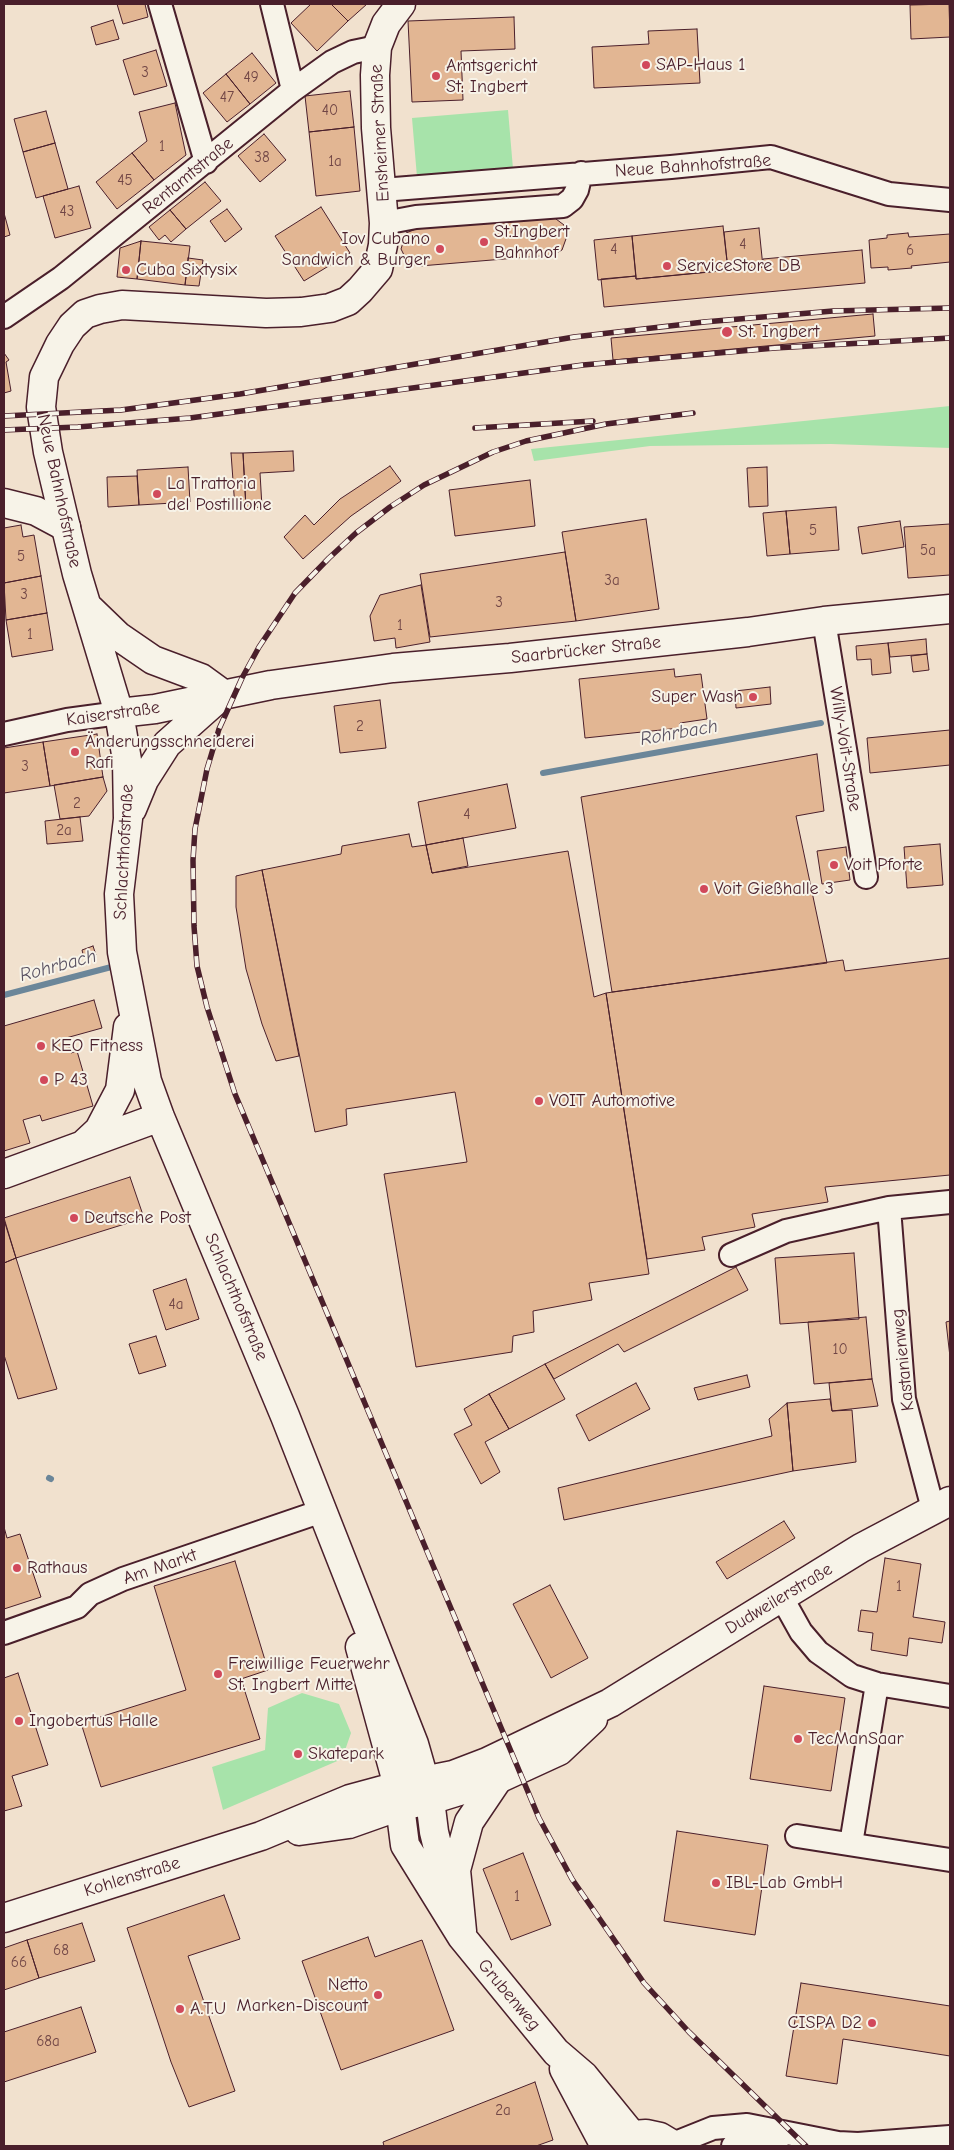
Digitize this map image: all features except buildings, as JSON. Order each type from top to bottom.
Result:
[{"type":"main road","name":"Ensheimer Straße","points":[[378,269],[383,245],[384,223],[376,128],[375,75],[377,47],[386,24],[401,4]]},
{"type":"main road","name":"Neue Bahnhofstraße","points":[[120,713],[77,574],[48,452],[41,407],[44,377],[72,326],[85,314],[100,308],[122,305],[266,314],[330,308],[348,301],[378,269]]},
{"type":"main road","points":[[4,503],[36,511],[66,527]]},
{"type":"main road","points":[[89,608],[118,636],[153,660],[201,678],[223,694],[160,752],[144,780],[128,819]]},
{"type":"main road","name":"Saarbrücker Straße","points":[[223,694],[271,685],[393,668],[530,656],[748,632],[824,621],[950,609]]},
{"type":"main road","name":"Kaiserstraße","points":[[120,713],[155,709],[223,694]]},
{"type":"main road","name":"Schlachthofstraße","points":[[120,713],[127,760],[128,819],[119,894],[122,952],[147,1081],[160,1117],[282,1406],[414,1744],[428,1790]]},
{"type":"main road","points":[[81,1147],[99,1130],[120,1090],[126,1051],[130,995]]},
{"type":"main road","points":[[4,1174],[160,1117]]},
{"type":"main road","name":"Dudweilerstraße","points":[[399,1796],[428,1790],[453,1775],[492,1771],[610,1703],[861,1548],[942,1505]]},
{"type":"main road","name":"Schlachthofstraße","points":[[339,1553],[350,1608],[399,1796]]},
{"type":"main road","points":[[414,1744],[447,1760],[492,1771],[469,1822],[456,1870],[462,1937]]},
{"type":"main road","name":"Grubenweg","points":[[428,1790],[434,1832],[462,1937]]},
{"type":"main road","name":"Kohlenstraße","points":[[4,1918],[260,1836],[350,1799],[399,1796]]},
{"type":"main road","name":"Grubenweg","points":[[399,1796],[405,1844],[462,1937],[556,2052],[584,2076],[623,2141]]},
{"type":"main road","name":"Grubenweg","points":[[556,2052],[571,2086],[604,2146]]},
{"type":"main road","points":[[623,2141],[646,2134],[660,2137],[674,2145]]},
{"type":"street","points":[[160,4],[206,162]]},
{"type":"street","points":[[272,4],[293,90]]},
{"type":"street","name":"Rentamtstraße","points":[[4,317],[61,278],[293,90],[332,62],[353,52],[377,47]]},
{"type":"street","name":"Neue Bahnhofstraße","points":[[382,190],[671,167],[771,157],[889,194],[950,200]]},
{"type":"street","points":[[384,223],[416,217],[563,206],[572,199],[577,190],[581,173]]},
{"type":"street","name":"Willy-Voit-Straße","points":[[824,621],[866,877]]},
{"type":"street","name":"Kaiserstraße","points":[[4,734],[67,720],[120,713]]},
{"type":"street","points":[[731,1255],[786,1231],[889,1208],[950,1202]]},
{"type":"street","name":"Kastanienweg","points":[[889,1208],[904,1399],[942,1505]]},
{"type":"street","name":"Am Markt","points":[[4,1633],[77,1607],[90,1594],[123,1579],[322,1511]]},
{"type":"street","points":[[782,1598],[801,1632],[818,1652],[852,1676],[877,1684],[950,1696]]},
{"type":"street","points":[[852,1844],[877,1684]]},
{"type":"street","points":[[797,1836],[950,1860]]},
{"type":"street","points":[[674,2145],[713,2128],[747,2125],[796,2135],[858,2144],[950,2137]]},
{"type":"street","points":[[733,2146],[770,2137],[796,2135]]},
{"type":"green space","points":[[508,110],[513,169],[417,177],[412,118]]},
{"type":"green space","points":[[950,406],[950,448],[831,444],[650,446],[534,461],[531,449]]},
{"type":"green space","name":"Skatepark","points":[[302,1693],[339,1704],[351,1733],[342,1759],[223,1810],[212,1767],[265,1750],[268,1708]]},
{"type":"waterway","name":"Rohrbach","points":[[543,773],[821,723]]},
{"type":"waterway","name":"Rohrbach","points":[[4,995],[119,965]]},
{"type":"railway","points":[[4,416],[121,410],[240,394],[574,337],[704,322],[833,311],[950,308]]},
{"type":"railway","points":[[4,430],[78,427],[190,418],[583,365],[775,348],[950,338]]},
{"type":"railway","points":[[693,413],[606,424],[526,441],[493,452],[424,485],[390,507],[356,533],[329,558],[295,593],[259,647],[242,678],[219,729],[207,769],[195,829],[193,860],[194,926],[197,966],[207,1007],[235,1094],[539,1818],[572,1879],[644,1983],[689,2032],[806,2146]]},
{"type":"railway","points":[[475,428],[593,421]]},
{"type":"place","name":"SAP-Haus 1","points":[[646,65]]},
{"type":"place","name":"Amtsgericht St. Ingbert","points":[[436,76]]},
{"type":"place","name":"St.Ingbert Bahnhof","points":[[484,242]]},
{"type":"place","name":"Iov Cubano Sandwich & Burger","points":[[440,249]]},
{"type":"place","name":"ServiceStore DB","points":[[667,266]]},
{"type":"place","name":"Cuba Sixtysix","points":[[126,270]]},
{"type":"place","name":"St. Ingbert","points":[[727,332]]},
{"type":"place","name":"La Trattoria del Postillione","points":[[157,494]]},
{"type":"place","name":"Super Wash","points":[[753,697]]},
{"type":"place","name":"Änderungsschneiderei Rafi","points":[[75,752]]},
{"type":"place","name":"Voit Pforte","points":[[834,865]]},
{"type":"place","name":"Voit Gießhalle 3","points":[[704,889]]},
{"type":"place","name":"KEO Fitness","points":[[41,1046]]},
{"type":"place","name":"P 43","points":[[44,1080]]},
{"type":"place","name":"VOIT Automotive","points":[[539,1101]]},
{"type":"place","name":"Deutsche Post","points":[[74,1218]]},
{"type":"place","name":"Rathaus","points":[[17,1568]]},
{"type":"place","name":"Freiwillige Feuerwehr St. Ingbert Mitte","points":[[218,1674]]},
{"type":"place","name":"Ingobertus Halle","points":[[19,1721]]},
{"type":"place","name":"TecManSaar","points":[[798,1739]]},
{"type":"place","name":"Skatepark","points":[[298,1754]]},
{"type":"place","name":"IBL-Lab GmbH","points":[[716,1883]]},
{"type":"place","name":"Netto Marken-Discount","points":[[378,1995]]},
{"type":"place","name":"A.T.U","points":[[180,2009]]},
{"type":"place","name":"CISPA D2","points":[[872,2023]]}]
